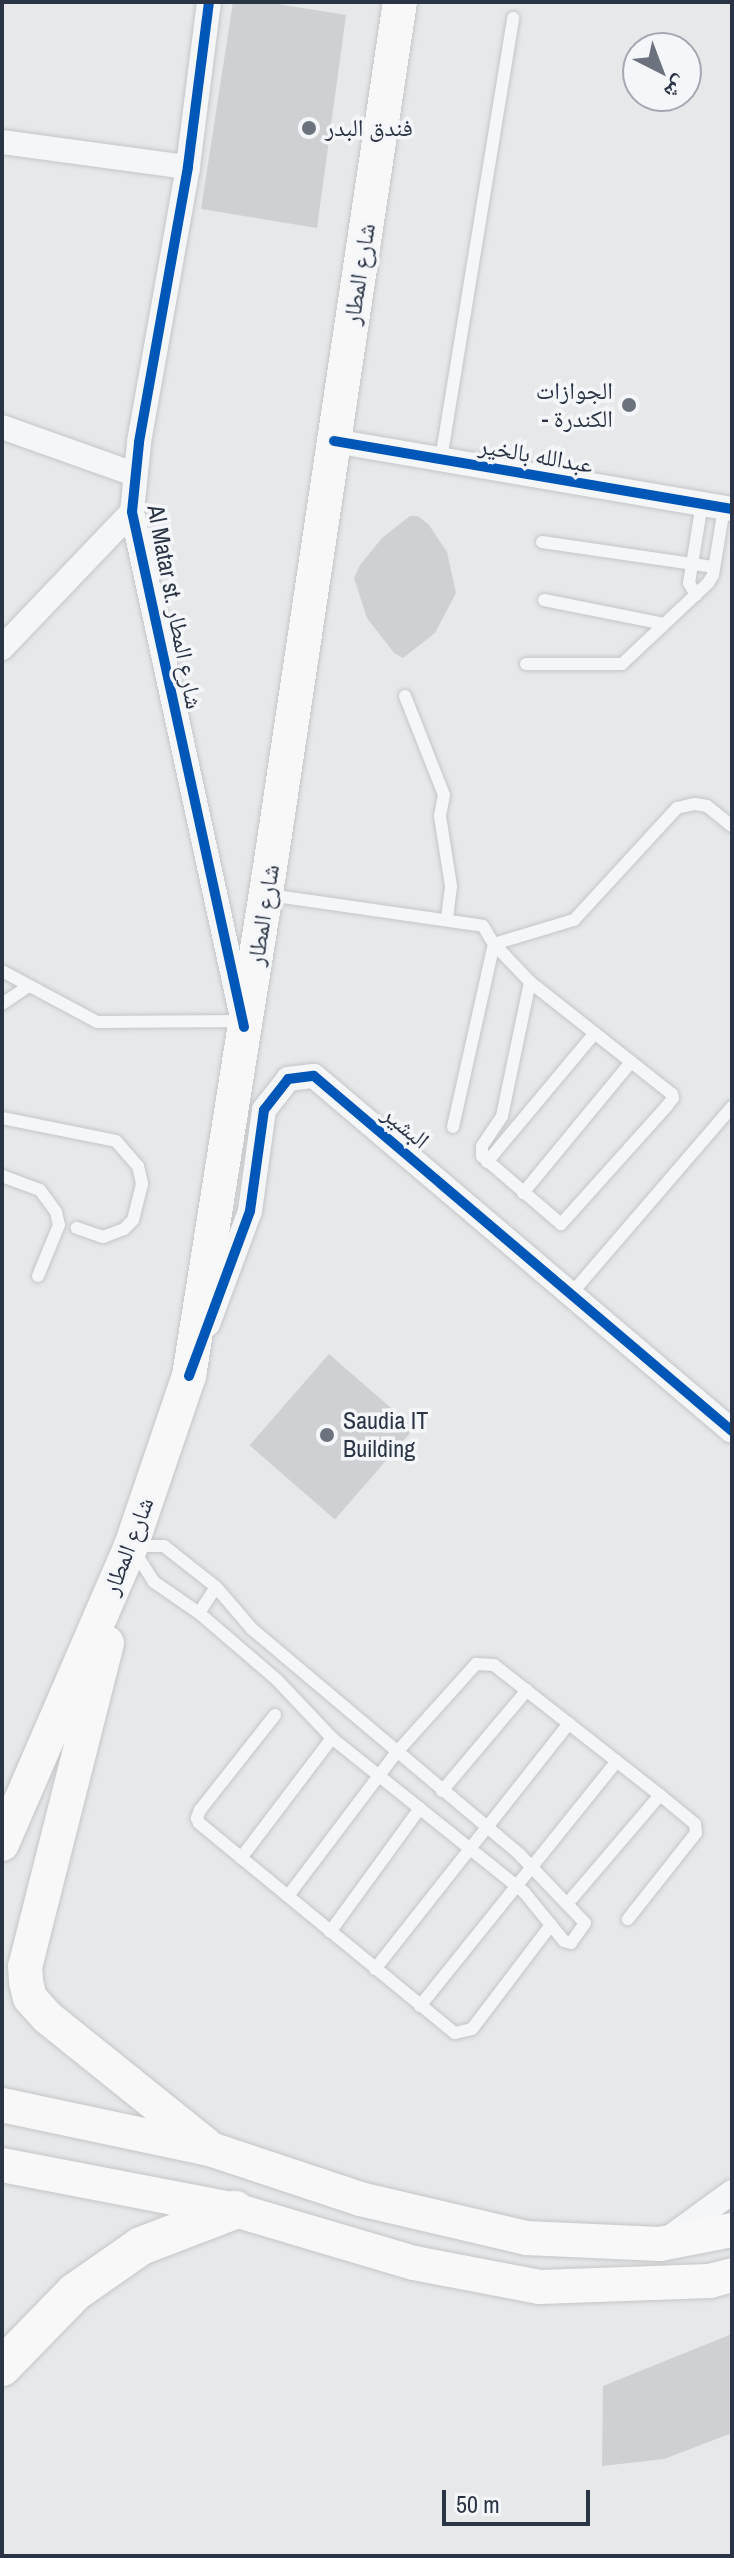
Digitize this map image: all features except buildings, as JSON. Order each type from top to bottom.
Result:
[{"type":"main road","name":"شارع المطار","points":[[2,1844],[131,1546],[189,1376],[266,894],[400,2]]},
{"type":"main road","points":[[131,1546],[25,1966],[26,1982],[30,1998],[47,2017],[213,2150]]},
{"type":"main road","points":[[2,2105],[213,2150],[360,2199],[526,2238],[660,2244],[732,2230]]},
{"type":"main road","points":[[2,2165],[235,2210],[414,2263],[540,2287],[710,2281],[732,2275]]},
{"type":"main road","points":[[2,2367],[75,2292],[141,2246],[235,2210]]},
{"type":"street","name":"Al Matar st. شارع المطار","points":[[209,2],[188,167],[134,474],[132,512],[244,1024]]},
{"type":"street","points":[[2,142],[188,167]]},
{"type":"street","points":[[2,427],[134,474]]},
{"type":"street","name":"عبدالله بالخير","points":[[334,441],[719,507]]},
{"type":"street","points":[[2,648],[132,512]]},
{"type":"street","name":"البشير","points":[[189,1376],[250,1211],[264,1110],[288,1079],[314,1076],[732,1431]]},
{"type":"street","points":[[660,2244],[732,2192]]},
{"type":"lane","points":[[441,459],[513,18]]},
{"type":"lane","points":[[696,595],[689,583],[693,564],[719,507]]},
{"type":"lane","points":[[526,664],[617,666],[708,583],[714,567],[719,507]]},
{"type":"lane","points":[[542,542],[714,567]]},
{"type":"lane","points":[[544,600],[664,624]]},
{"type":"lane","points":[[405,696],[444,795],[440,816],[451,886],[447,919]]},
{"type":"lane","points":[[494,944],[574,920],[677,808],[695,804],[707,806],[730,819]]},
{"type":"lane","points":[[266,894],[483,926],[494,944],[530,982],[673,1098],[561,1224],[482,1156],[482,1146],[502,1116],[530,982]]},
{"type":"lane","points":[[453,1127],[494,944]]},
{"type":"lane","points":[[2,971],[97,1022],[244,1024]]},
{"type":"lane","points":[[2,1004],[29,986]]},
{"type":"lane","points":[[487,1162],[595,1033]]},
{"type":"lane","points":[[523,1193],[631,1062]]},
{"type":"lane","points":[[571,1294],[732,1107]]},
{"type":"lane","points":[[2,1118],[116,1141],[138,1166],[142,1184],[133,1220],[124,1229],[103,1237],[77,1228]]},
{"type":"lane","points":[[2,1176],[40,1190],[56,1212],[59,1225],[38,1276]]},
{"type":"lane","points":[[131,1546],[164,1546],[216,1587],[252,1629],[289,1662],[530,1865],[582,1918],[583,1929],[567,1943],[514,1884],[332,1738],[276,1679],[199,1613],[154,1582],[131,1546]]},
{"type":"lane","points":[[199,1613],[216,1587]]},
{"type":"lane","points":[[276,1679],[289,1662]]},
{"type":"lane","points":[[288,1896],[396,1753],[476,1664],[494,1665],[695,1824],[696,1833],[628,1919]]},
{"type":"lane","points":[[442,1791],[527,1690]]},
{"type":"lane","points":[[275,1715],[197,1818],[241,1858],[455,2033],[472,2029],[551,1925]]},
{"type":"lane","points":[[375,1969],[468,1847],[569,1723]]},
{"type":"lane","points":[[241,1858],[332,1738]]},
{"type":"lane","points":[[420,2006],[514,1884],[617,1761]]},
{"type":"lane","points":[[567,1904],[660,1795]]},
{"type":"lane","points":[[330,1932],[420,1808]]},
{"type":"cycle path","points":[[209,2],[188,167],[139,443],[132,512],[244,1027]]},
{"type":"cycle path","points":[[334,441],[732,509]]},
{"type":"cycle path","points":[[189,1376],[250,1211],[264,1110],[288,1079],[314,1076],[732,1431]]},
{"type":"place","name":"فندق البدر","points":[[309,128]]},
{"type":"place","name":"الجوازات - الكندرة","points":[[629,405]]},
{"type":"place","name":"Saudia IT Building","points":[[327,1435]]}]
